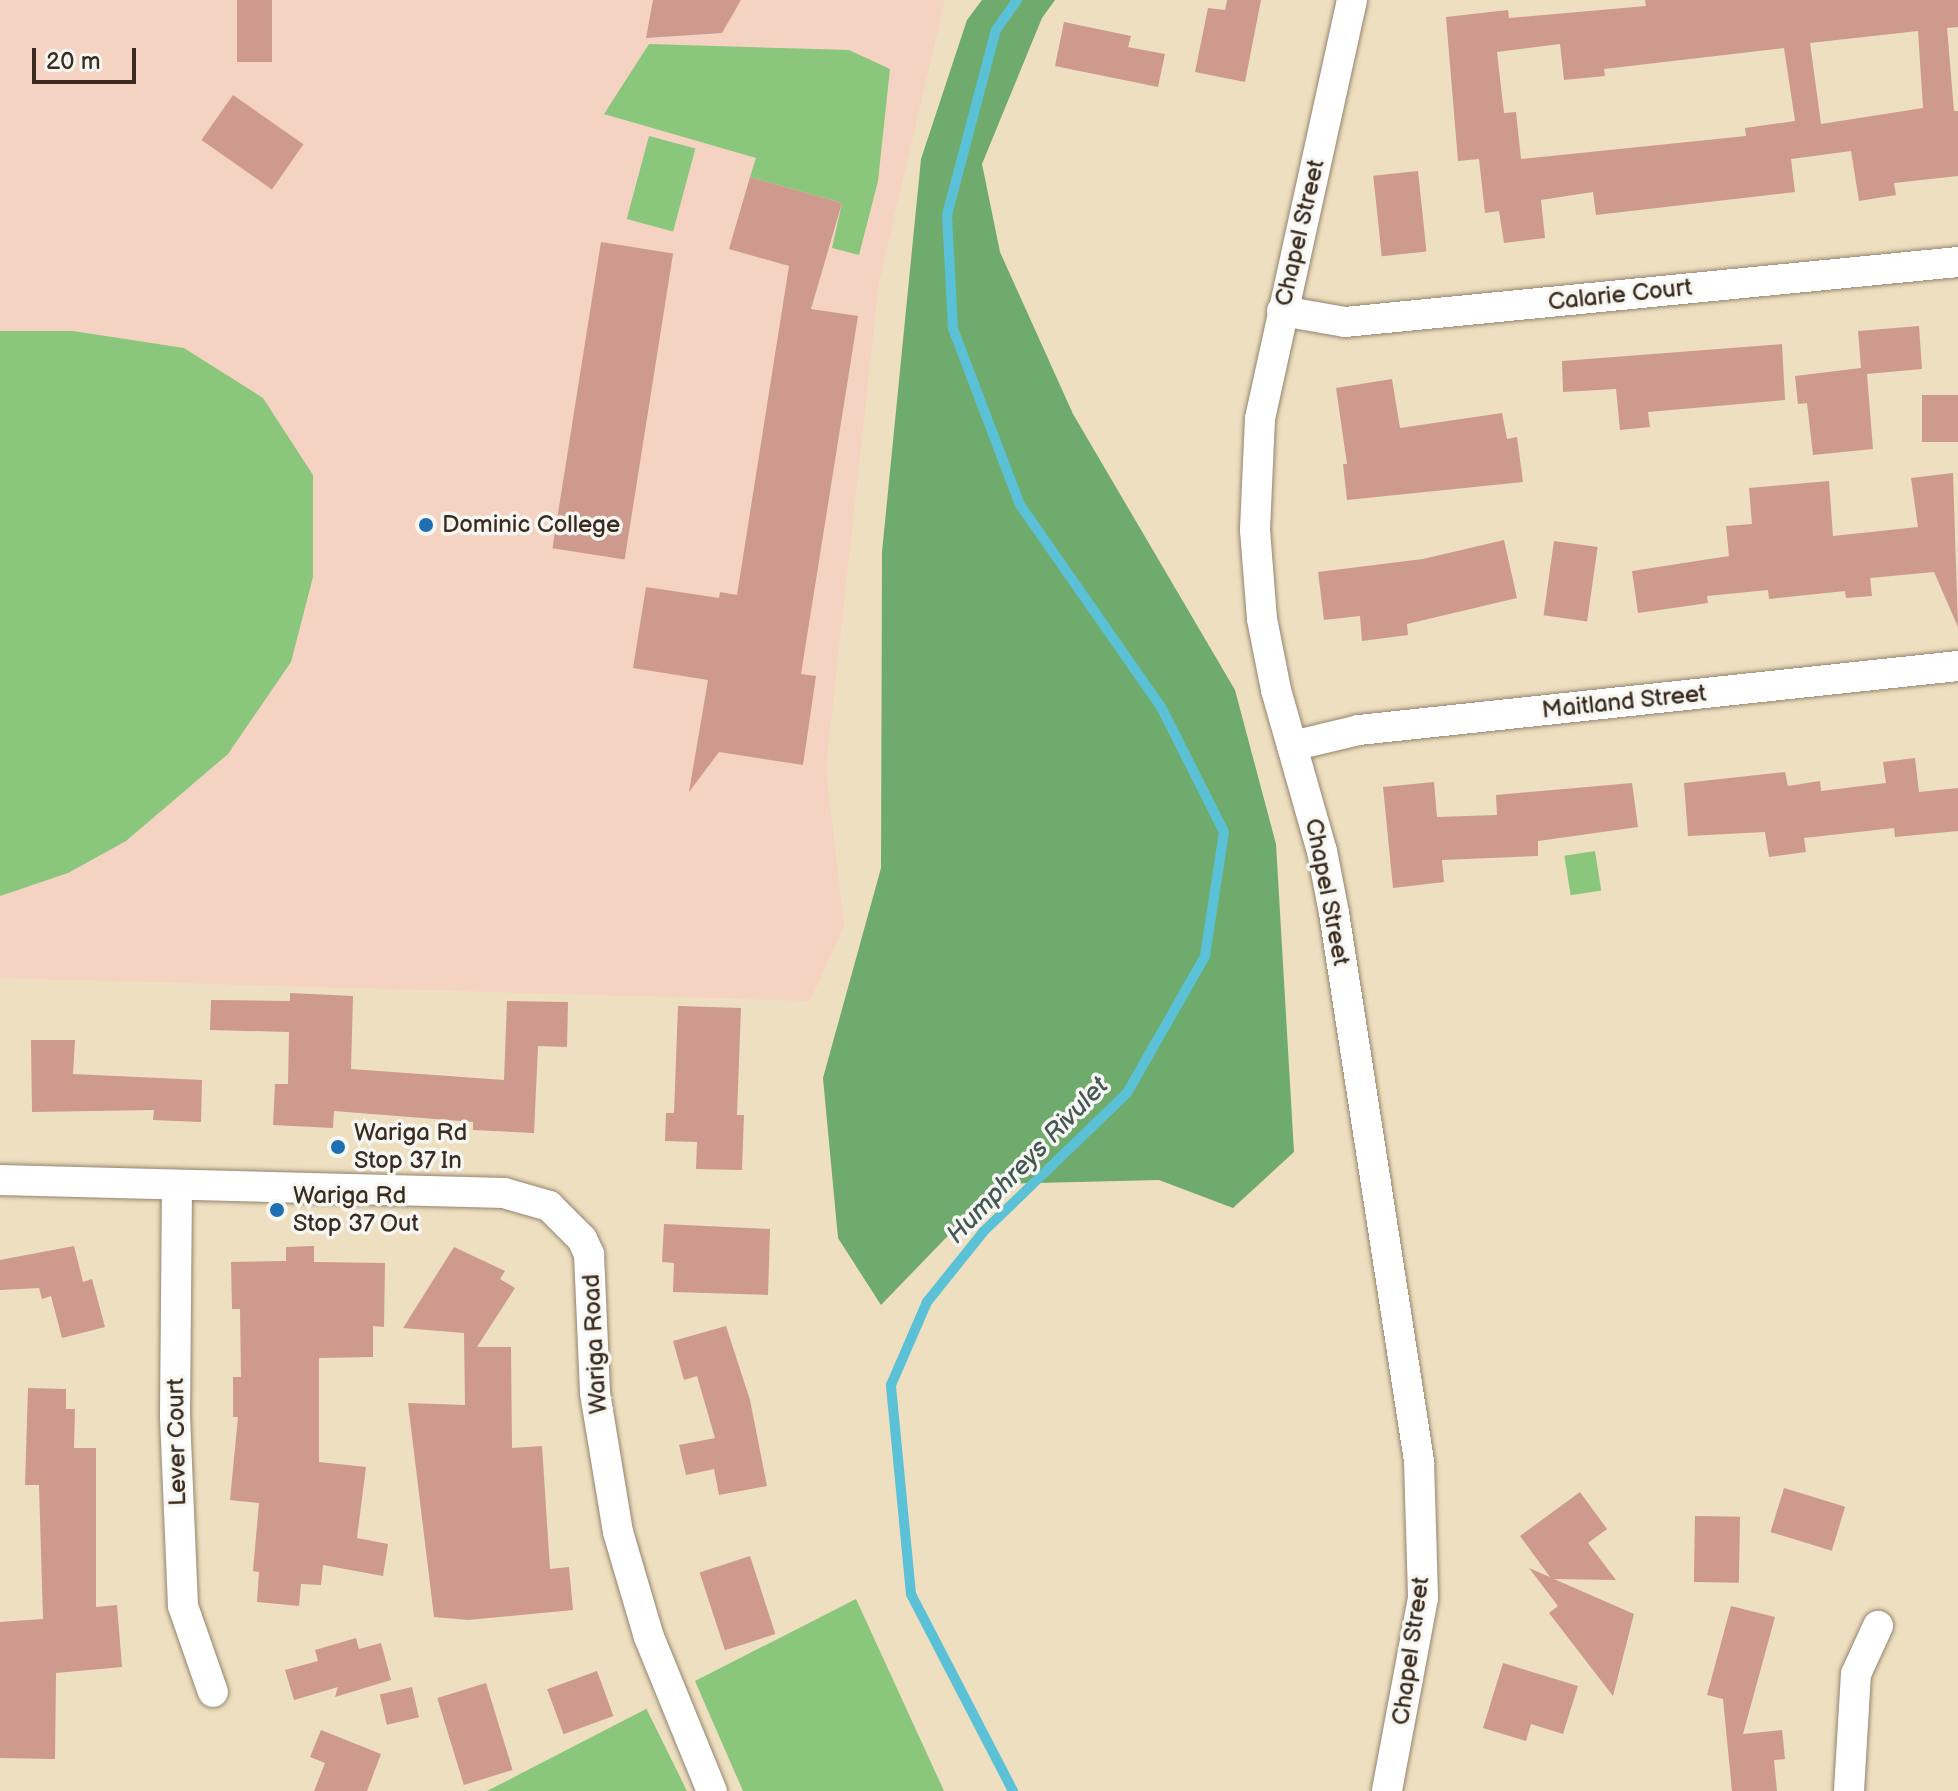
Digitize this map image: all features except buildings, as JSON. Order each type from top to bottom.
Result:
[{"type":"street","name":"Chapel Street","points":[[1352,0],[1260,419],[1255,530],[1262,619],[1334,913],[1419,1461],[1423,1598],[1387,1791]]},
{"type":"street","name":"Calarie Court","points":[[1282,311],[1345,322],[1958,262]]},
{"type":"street","name":"Maitland Street","points":[[1292,746],[1359,730],[1958,666]]},
{"type":"street","name":"Wariga Road","points":[[0,1180],[504,1193],[549,1206],[582,1239],[593,1274],[602,1453],[618,1532],[649,1637],[712,1791]]},
{"type":"street","name":"Lever Court","points":[[177,1186],[175,1416],[183,1606],[213,1692]]},
{"type":"street","points":[[1849,1791],[1856,1674],[1878,1626]]},
{"type":"shaded area","name":"Dominic College","points":[[0,0],[945,0],[879,282],[826,768],[844,926],[810,1001],[0,978]]},
{"type":"green space","points":[[982,0],[1055,0],[1042,18],[982,164],[1000,252],[1073,414],[1235,690],[1276,844],[1294,1152],[1233,1208],[1159,1180],[998,1184],[881,1305],[838,1238],[823,1078],[881,868],[882,552],[921,159],[967,20]]},
{"type":"green space","points":[[649,44],[849,50],[890,69],[878,181],[859,255],[832,248],[842,203],[750,177],[756,158],[604,114]]},
{"type":"green space","points":[[649,136],[695,148],[673,231],[627,219]]},
{"type":"green space","points":[[0,331],[73,331],[184,348],[263,398],[313,475],[313,577],[291,662],[228,754],[126,841],[68,873],[0,896]]},
{"type":"green space","points":[[1595,851],[1601,891],[1571,895],[1564,856]]},
{"type":"green space","points":[[856,1599],[944,1791],[743,1791],[695,1681]]},
{"type":"green space","points":[[646,1709],[687,1791],[487,1791]]},
{"type":"waterway","name":"Humphreys Rivulet","points":[[1013,1791],[911,1594],[891,1385],[927,1302],[983,1232],[1127,1093],[1205,956],[1224,832],[1161,707],[1020,505],[953,329],[947,215],[996,30],[1017,0]]},
{"type":"place","name":"Dominic College","points":[[426,525]]},
{"type":"place","name":"Wariga Rd Stop 37 In","points":[[338,1147]]},
{"type":"place","name":"Wariga Rd Stop 37 Out","points":[[277,1210]]}]
